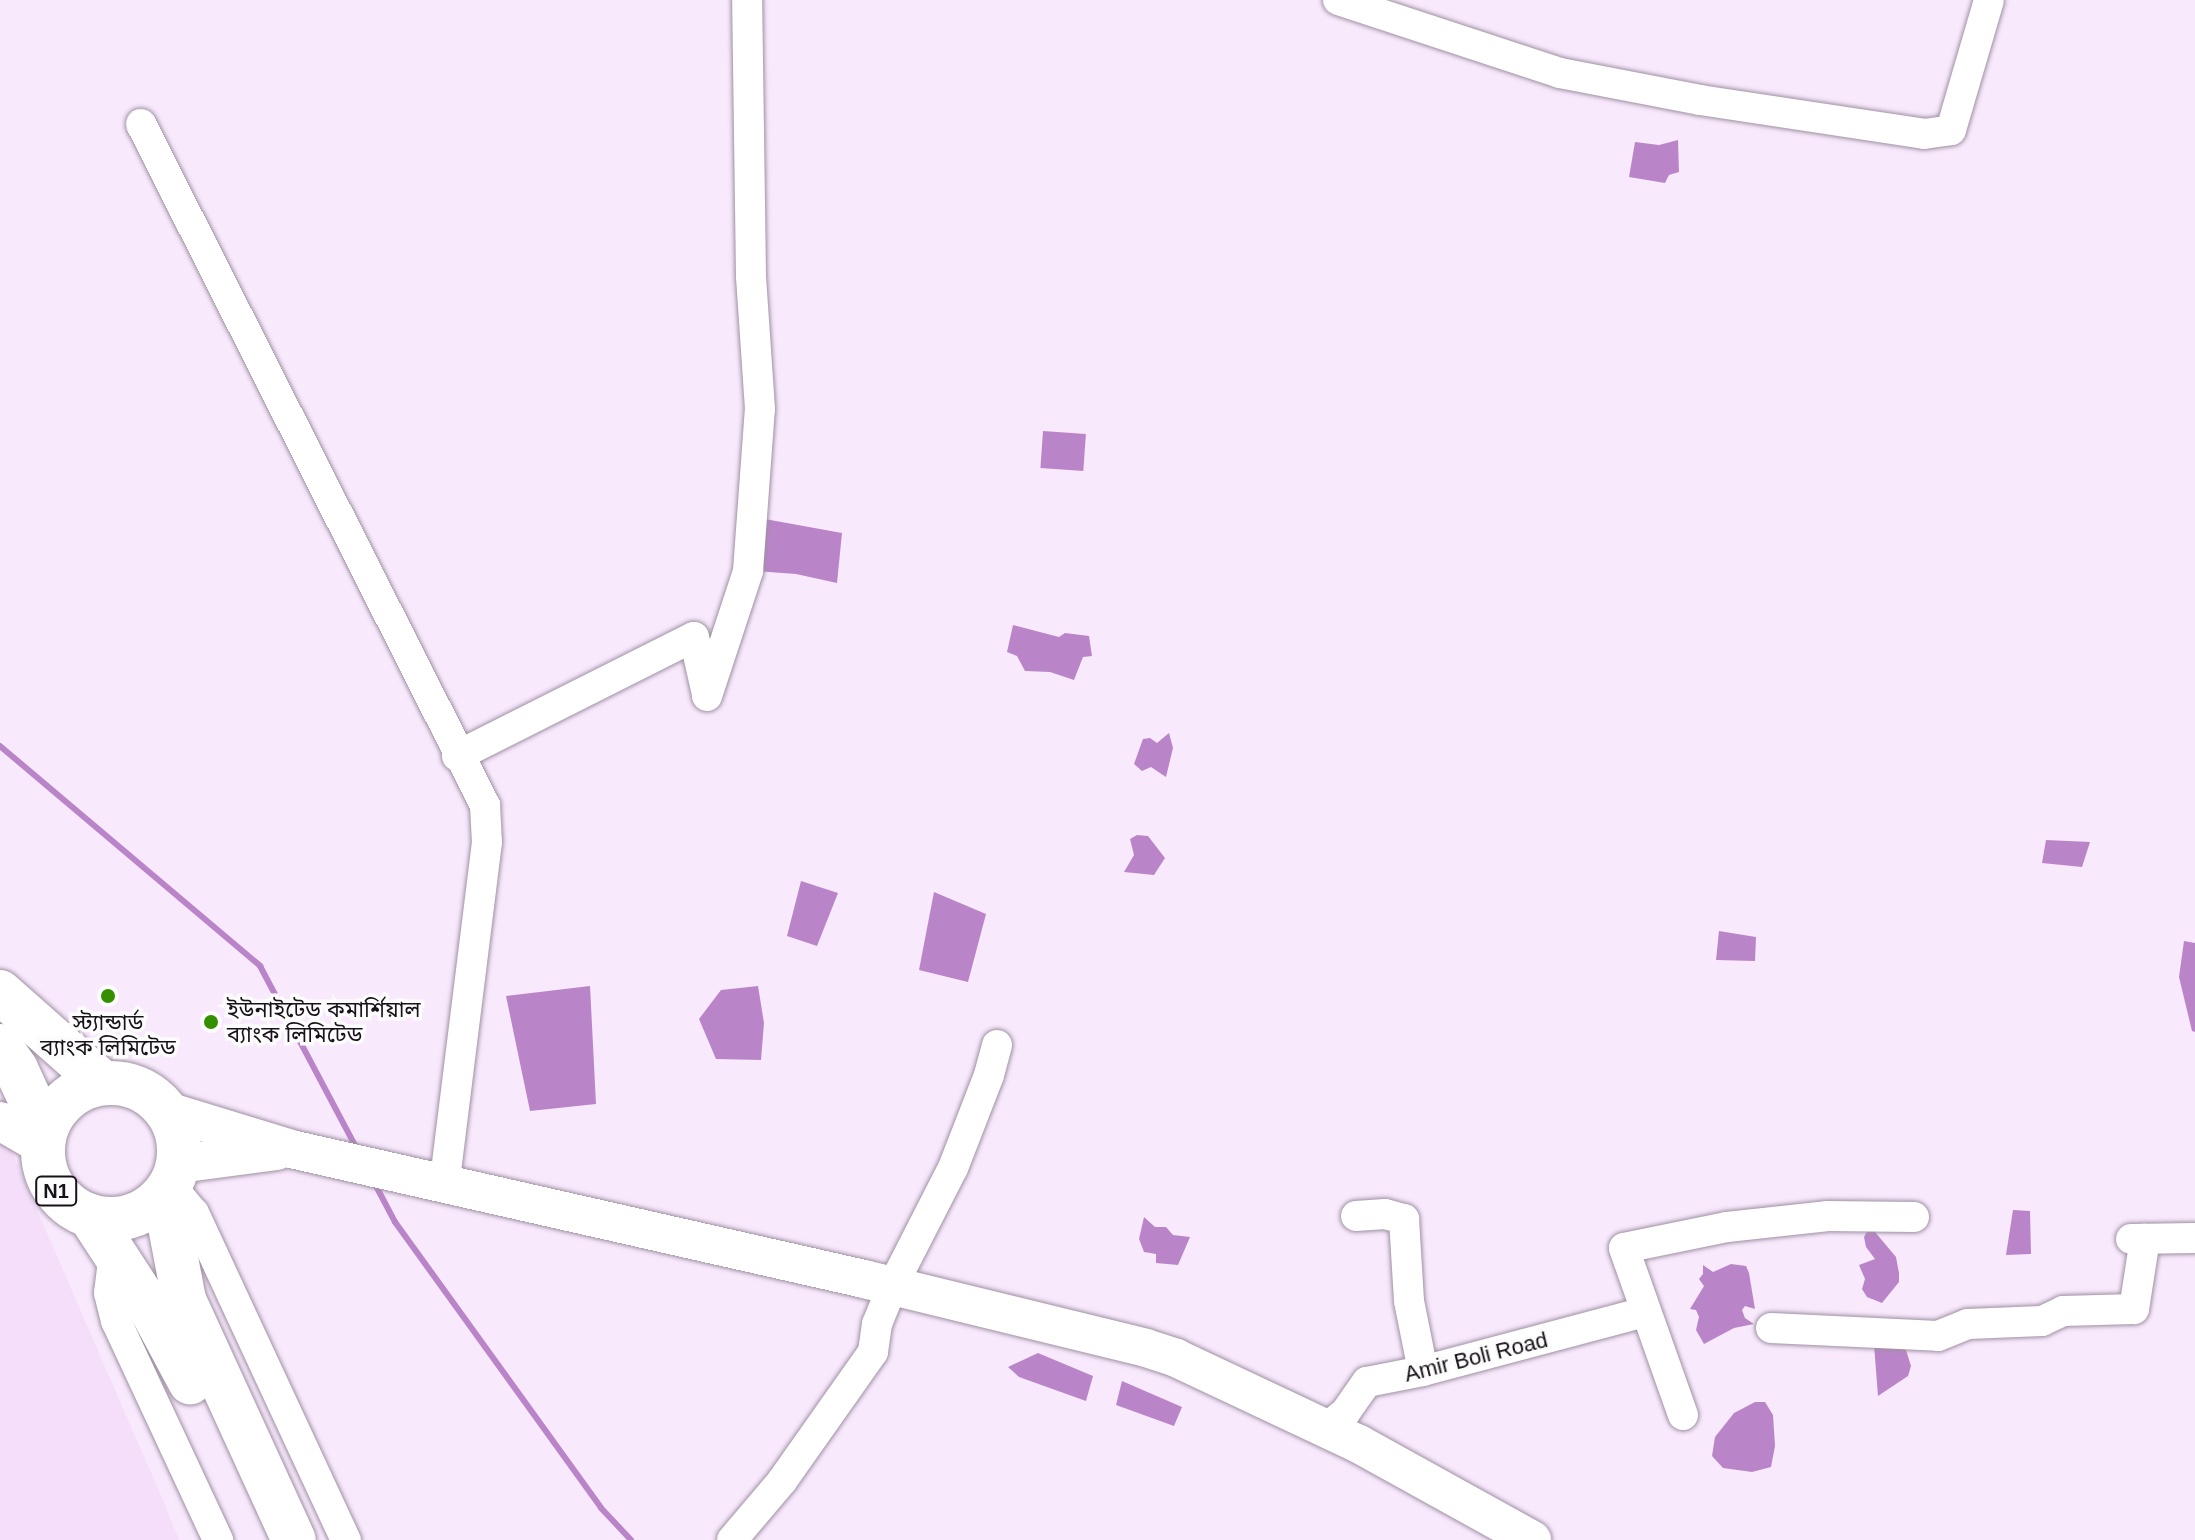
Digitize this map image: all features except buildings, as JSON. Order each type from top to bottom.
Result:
[{"type":"highway","points":[[0,992],[103,1083]]},
{"type":"highway","name":"N1","points":[[0,1046],[16,1069],[44,1139],[45,1169],[54,1189],[70,1205],[90,1216],[117,1219],[143,1212],[171,1182]]},
{"type":"highway","points":[[44,1139],[58,1109],[78,1091],[103,1083],[127,1085],[150,1094],[167,1111]]},
{"type":"highway","name":"N1","points":[[167,1111],[178,1136],[171,1182],[184,1300],[202,1377],[265,1540]]},
{"type":"highway","name":"N1","points":[[90,1216],[152,1311],[202,1377],[294,1540]]},
{"type":"main road","points":[[167,1111],[291,1149],[864,1279],[891,1289],[1146,1348],[1176,1358],[1325,1429],[1532,1540]]},
{"type":"main road","points":[[0,1121],[44,1139]]},
{"type":"main road","points":[[171,1182],[291,1149]]},
{"type":"street","points":[[457,756],[694,637],[707,696],[748,571],[760,409],[751,276],[747,0]]},
{"type":"street","points":[[1338,0],[1560,73],[1700,100],[1924,134],[1951,130],[1989,0]]},
{"type":"street","points":[[141,124],[457,756],[485,805],[488,821],[444,1185]]},
{"type":"street","points":[[732,1540],[782,1481],[873,1352],[877,1324],[891,1289],[953,1168],[989,1075],[997,1045]]},
{"type":"street","points":[[171,1182],[194,1213],[346,1540]]},
{"type":"street","points":[[1356,1216],[1385,1214],[1404,1219],[1409,1301],[1423,1371]]},
{"type":"street","points":[[1683,1415],[1624,1248],[1727,1227],[1828,1216],[1914,1217]]},
{"type":"street","points":[[1771,1328],[1938,1336],[1968,1324],[2042,1321],[2063,1311],[2134,1309],[2138,1239],[2195,1238]]},
{"type":"street","points":[[114,1253],[109,1293],[116,1321],[208,1535]]},
{"type":"street","name":"Amir Boli Road","points":[[1325,1429],[1345,1413],[1367,1382],[1423,1371],[1645,1312]]},
{"type":"shaded area","points":[[1678,140],[1679,172],[1669,175],[1665,183],[1629,177],[1635,142],[1659,145]]},
{"type":"shaded area","points":[[1043,431],[1086,434],[1083,471],[1040,468]]},
{"type":"shaded area","points":[[759,518],[842,533],[837,583],[796,574],[756,571]]},
{"type":"shaded area","points":[[1013,625],[1059,637],[1065,633],[1089,636],[1092,656],[1083,657],[1074,680],[1050,672],[1025,671],[1017,656],[1007,652]]},
{"type":"shaded area","points":[[1169,733],[1173,748],[1166,777],[1151,767],[1142,771],[1134,764],[1143,739],[1150,738],[1157,743]]},
{"type":"shaded area","points":[[1137,835],[1148,836],[1165,858],[1154,875],[1124,872],[1134,855],[1130,839]]},
{"type":"shaded area","points":[[2046,840],[2090,842],[2082,867],[2042,863]]},
{"type":"shaded area","points":[[801,881],[838,893],[817,946],[787,936]]},
{"type":"shaded area","points":[[934,892],[986,914],[968,982],[919,970]]},
{"type":"shaded area","points":[[1719,931],[1756,937],[1755,961],[1716,960]]},
{"type":"shaded area","points":[[2184,941],[2195,943],[2195,1032],[2192,1031],[2179,977]]},
{"type":"shaded area","points":[[590,986],[596,1104],[530,1111],[506,996]]},
{"type":"shaded area","points":[[758,986],[764,1023],[761,1060],[716,1059],[699,1019],[721,990]]},
{"type":"shaded area","points":[[4,1134],[179,1540],[0,1540],[0,1136]]},
{"type":"shaded area","points":[[2013,1210],[2030,1211],[2031,1254],[2006,1255]]},
{"type":"shaded area","points":[[1144,1217],[1155,1227],[1166,1227],[1173,1235],[1190,1237],[1178,1265],[1156,1263],[1156,1254],[1144,1252],[1139,1239]]},
{"type":"shaded area","points":[[1870,1226],[1896,1257],[1899,1273],[1899,1282],[1882,1303],[1867,1297],[1862,1289],[1865,1279],[1859,1265],[1875,1259],[1866,1247],[1864,1237]]},
{"type":"shaded area","points":[[1731,1264],[1746,1266],[1749,1273],[1755,1309],[1745,1306],[1742,1310],[1745,1318],[1754,1324],[1734,1328],[1704,1344],[1696,1330],[1699,1317],[1696,1310],[1690,1309],[1704,1286],[1699,1279],[1703,1274],[1703,1265],[1713,1272]]},
{"type":"shaded area","points":[[1874,1345],[1905,1347],[1911,1366],[1908,1376],[1878,1396]]},
{"type":"shaded area","points":[[1038,1353],[1093,1376],[1086,1401],[1019,1377],[1008,1367]]},
{"type":"shaded area","points":[[1122,1381],[1182,1407],[1174,1426],[1116,1405]]},
{"type":"shaded area","points":[[1755,1402],[1765,1402],[1773,1415],[1775,1446],[1771,1467],[1752,1472],[1723,1468],[1712,1456],[1715,1437],[1734,1413]]},
{"type":"waterway","points":[[0,746],[260,966],[357,1149]]},
{"type":"waterway","points":[[375,1184],[395,1222],[601,1508],[631,1540]]},
{"type":"place","name":"স্ট্যান্ডার্ড ব্যাংক লিমিটেড","points":[[108,996]]},
{"type":"place","name":"ইউনাইটেড কমার্শিয়াল ব্যাংক লিমিটেড","points":[[211,1022]]}]
